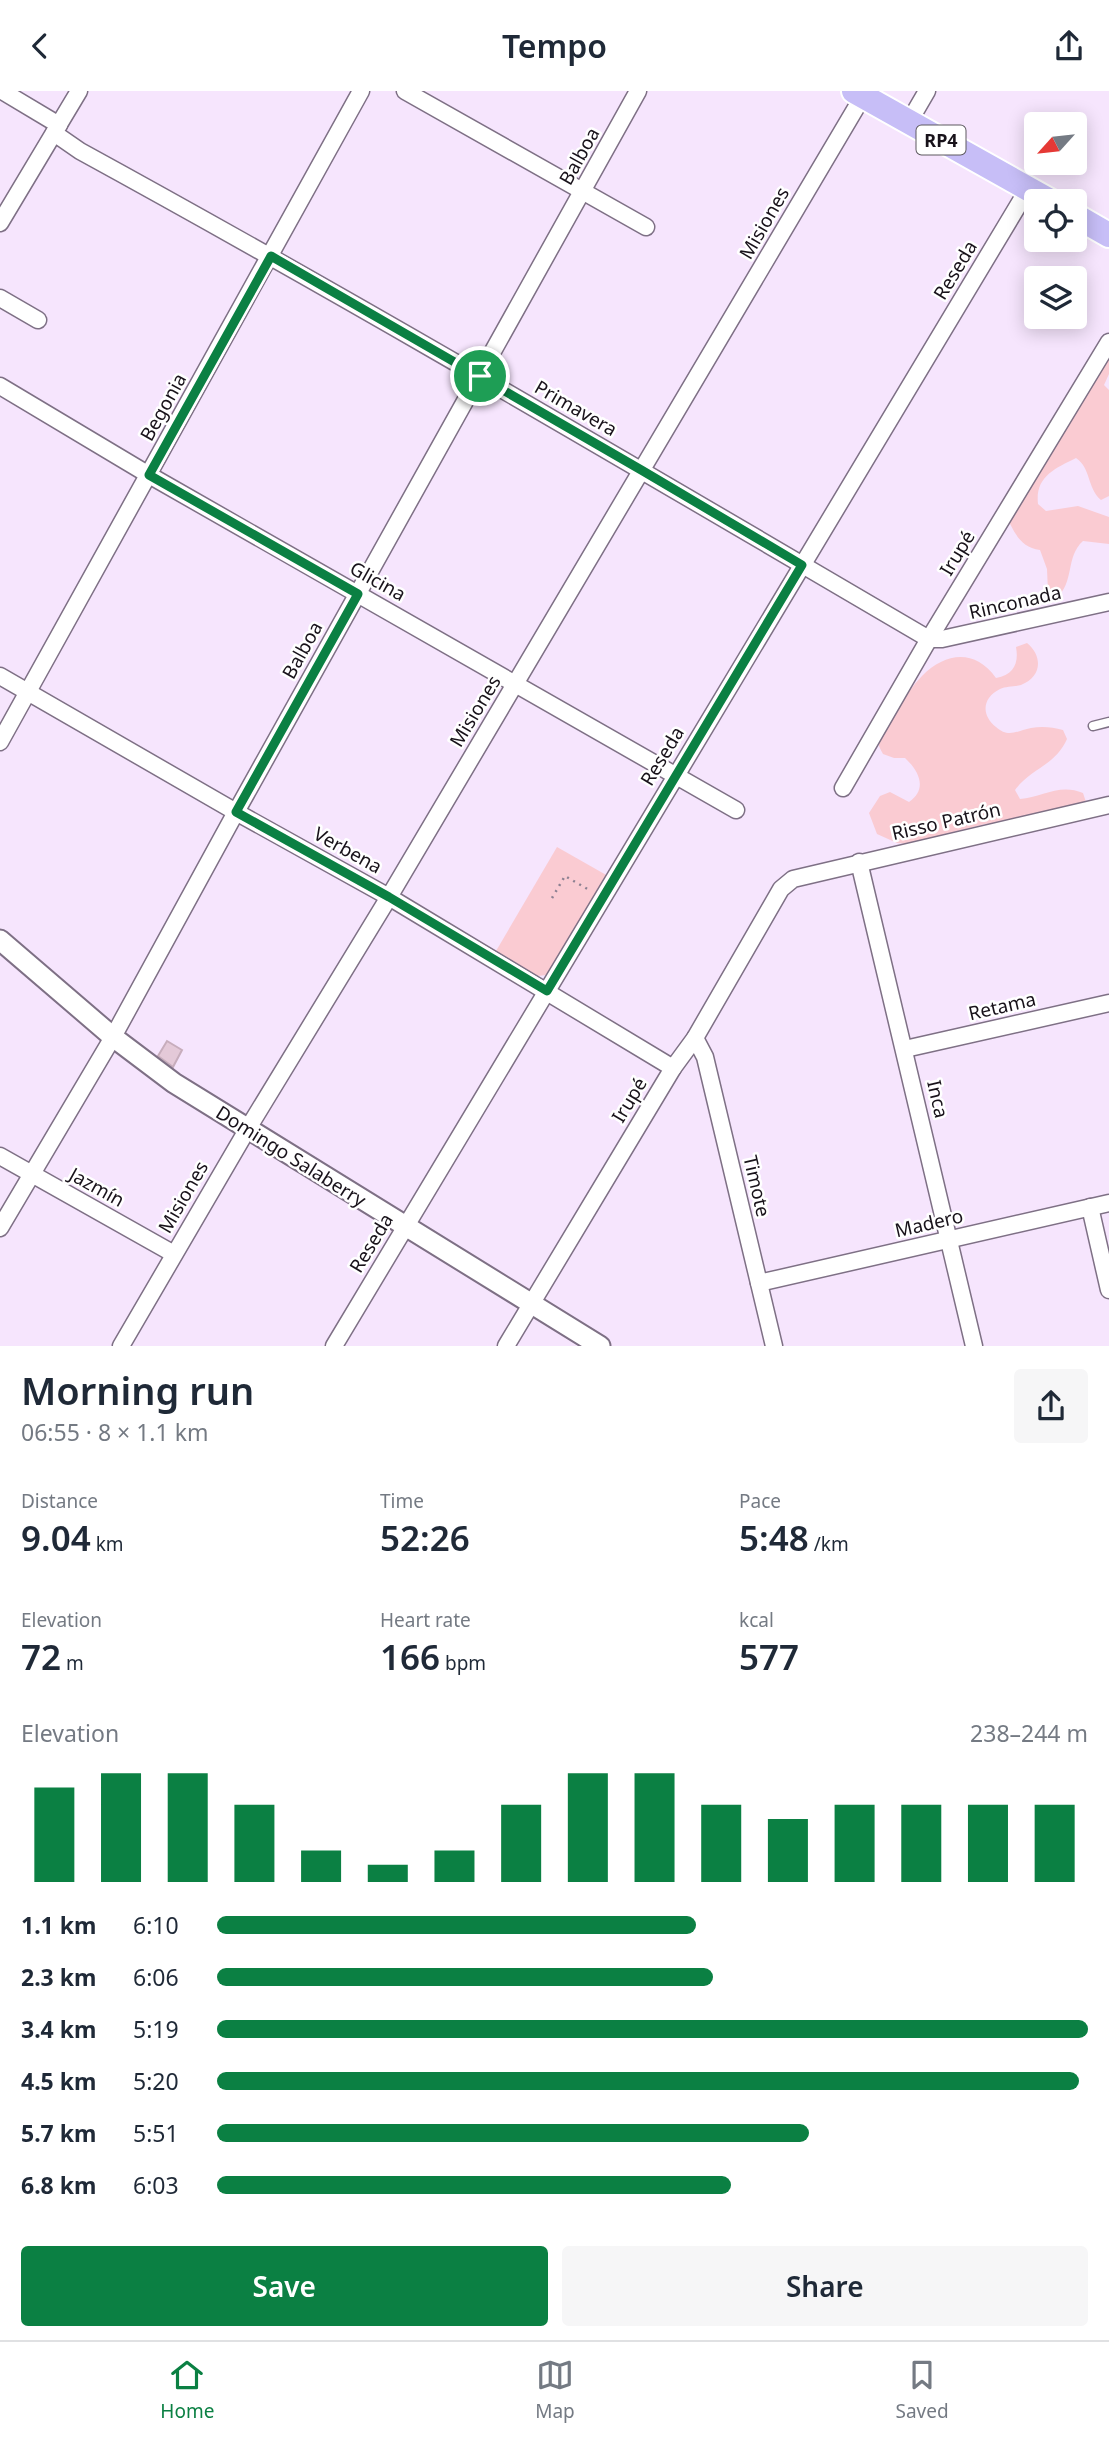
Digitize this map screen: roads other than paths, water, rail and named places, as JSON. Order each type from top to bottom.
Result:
[{"type":"main road","name":"RP4","points":[[859,94],[1028,189]]},
{"type":"main road","points":[[1087,222],[1109,235]]},
{"type":"street","name":"Primavera","points":[[2,91],[57,129],[80,151],[271,256],[480,376],[929,639]]},
{"type":"street","points":[[3,213],[79,91]]},
{"type":"street","name":"Begonia","points":[[0,742],[361,91]]},
{"type":"street","points":[[405,91],[646,227]]},
{"type":"street","name":"Balboa","points":[[0,1228],[114,1037],[236,812],[638,91]]},
{"type":"street","points":[[909,122],[927,91]]},
{"type":"street","name":"Misiones","points":[[121,1346],[247,1130],[643,471],[859,94]]},
{"type":"street","name":"Reseda","points":[[334,1346],[1024,196]]},
{"type":"street","points":[[0,298],[38,320]]},
{"type":"street","name":"Irupé","points":[[843,788],[929,639],[1109,342]]},
{"type":"street","name":"Glicina","points":[[0,386],[149,475],[736,810]]},
{"type":"street","name":"Rinconada","points":[[929,639],[942,639],[1109,602]]},
{"type":"street","name":"Verbena","points":[[0,676],[389,897],[673,1068]]},
{"type":"street","name":"Risso Patrón","points":[[793,879],[1109,805]]},
{"type":"street","name":"Inca","points":[[859,862],[974,1346]]},
{"type":"street","name":"Irupé","points":[[506,1346],[673,1068],[695,1038],[774,899],[793,879]]},
{"type":"street","name":"Domingo Salaberry","points":[[0,940],[149,1066],[247,1130],[600,1346]]},
{"type":"street","name":"Retama","points":[[905,1049],[1109,1003]]},
{"type":"street","name":"Timote","points":[[695,1038],[705,1057],[774,1346]]},
{"type":"street","name":"Jazmín","points":[[0,1156],[174,1254]]},
{"type":"street","name":"Madero","points":[[759,1283],[1109,1203]]},
{"type":"street","points":[[1090,1207],[1109,1290]]},
{"type":"lane","points":[[1093,726],[1109,722]]}]
